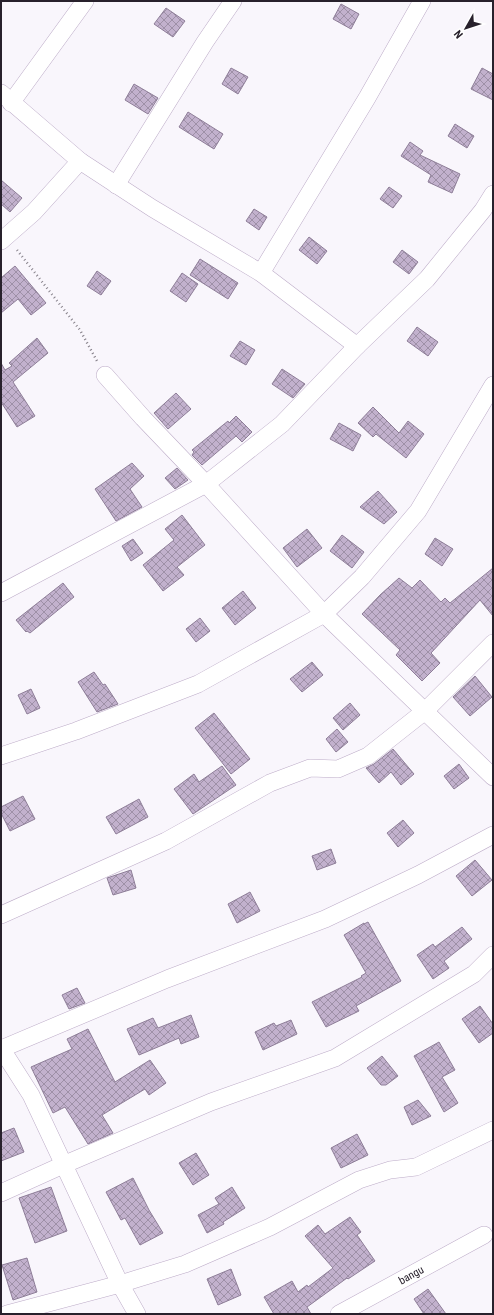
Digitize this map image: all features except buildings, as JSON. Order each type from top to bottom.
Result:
[{"type":"street","points":[[85,1],[6,98],[80,161],[152,208],[261,273],[357,346]]},
{"type":"street","points":[[116,185],[205,42],[233,1]]},
{"type":"street","points":[[261,273],[367,98],[422,1]]},
{"type":"street","points":[[4,238],[34,212],[80,161]]},
{"type":"street","points":[[1,593],[206,484],[282,424],[357,346],[427,279],[483,210],[493,194]]},
{"type":"street","points":[[105,375],[324,614],[493,777]]},
{"type":"street","points":[[1,756],[76,730],[198,684],[324,614],[362,577],[418,511],[493,385]]},
{"type":"street","points":[[1,915],[166,841],[270,783],[310,768],[338,769],[368,756],[425,711],[493,643]]},
{"type":"street","points":[[137,1314],[120,1284],[30,1095],[1,1049],[167,979],[325,919],[418,875],[493,835]]},
{"type":"street","points":[[1,1193],[210,1102],[336,1058],[474,974],[493,955]]},
{"type":"street","points":[[7,1314],[120,1284],[185,1264],[270,1227],[359,1180],[390,1170],[416,1167],[493,1130]]},
{"type":"street","name":"bangu","points":[[338,1314],[484,1235]]},
{"type":"path","points":[[4,238],[80,330],[105,375]]}]
